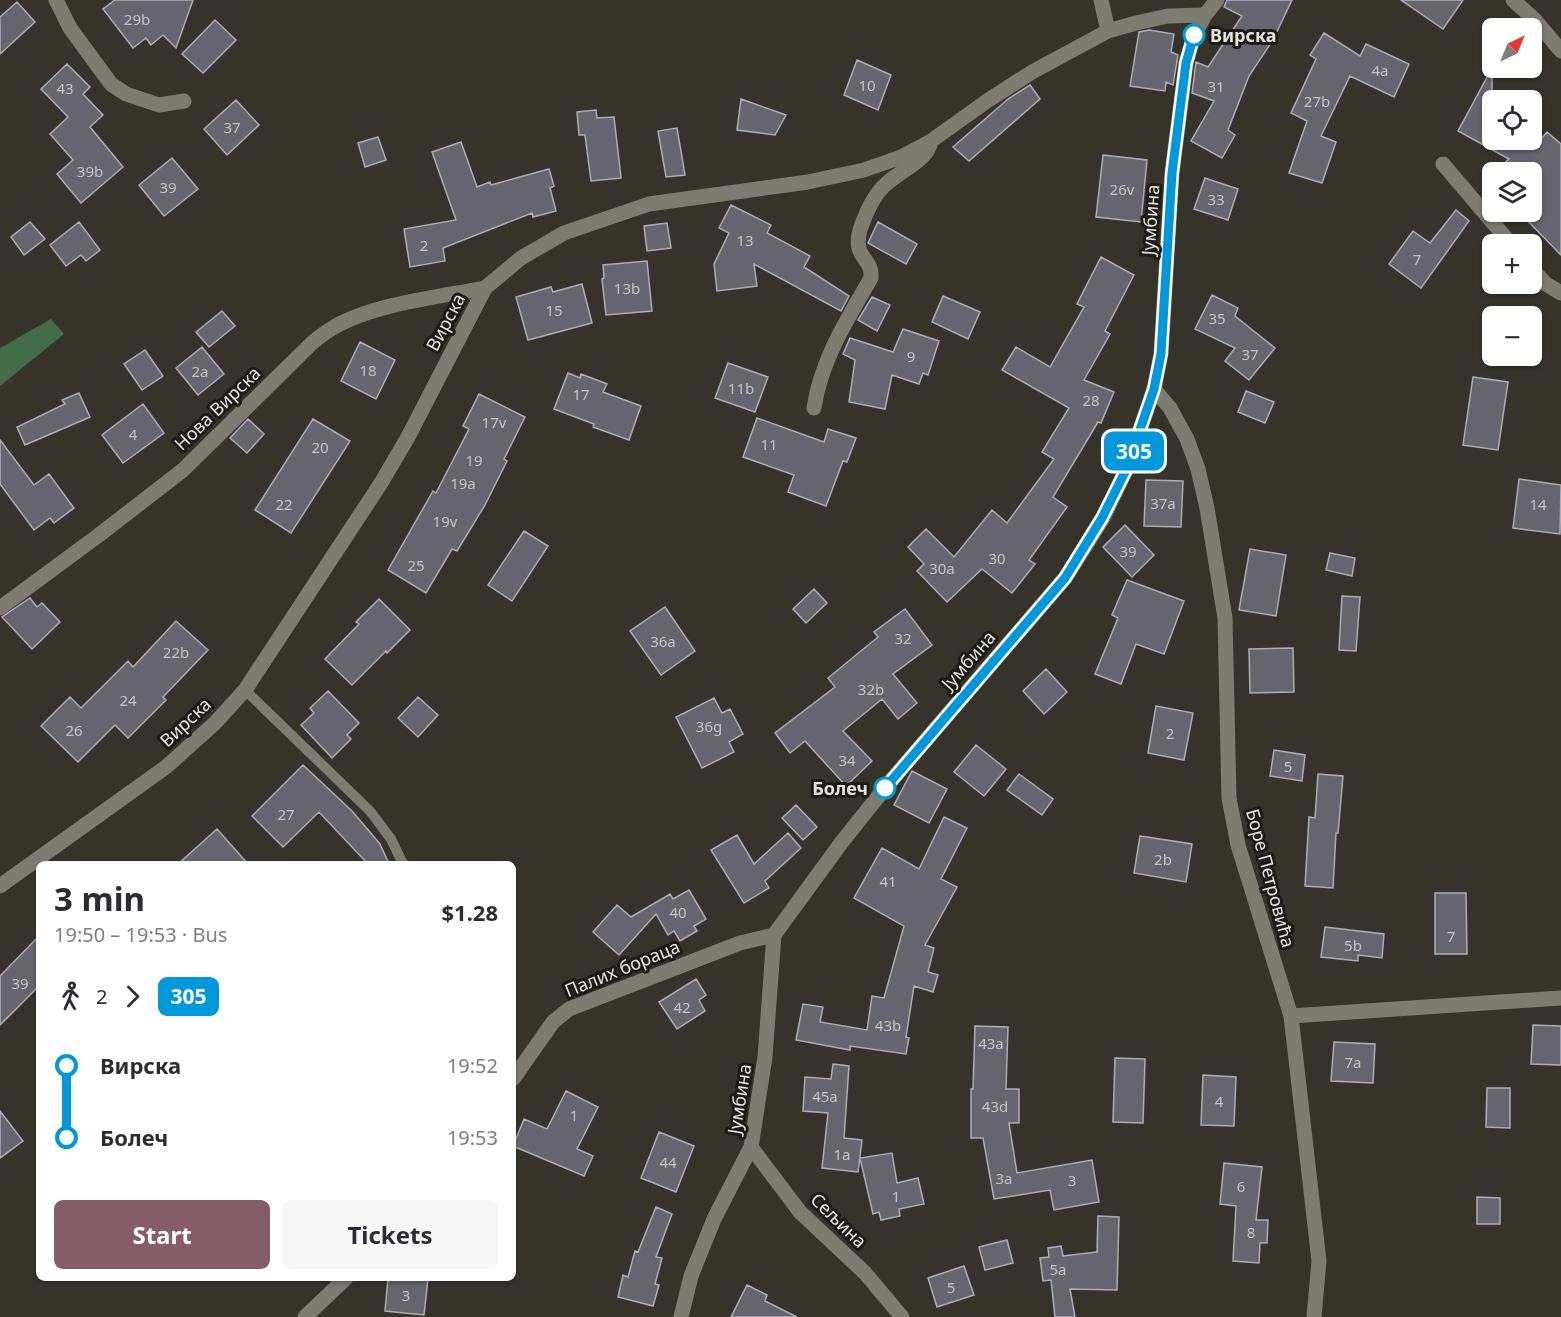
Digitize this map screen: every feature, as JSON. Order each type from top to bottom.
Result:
[{"type":"street","points":[[56,0],[70,28],[111,84],[126,94],[159,105],[184,101]]},
{"type":"street","points":[[1101,0],[1108,31]]},
{"type":"street","name":"Јумбина","points":[[681,1317],[691,1276],[714,1219],[751,1148],[765,1057],[774,935],[841,843],[889,783],[1065,578],[1102,518],[1126,470],[1154,389],[1161,354],[1172,173],[1186,63],[1194,35],[1217,0]]},
{"type":"street","points":[[1513,0],[1535,20],[1561,51]]},
{"type":"street","name":"Вирска","points":[[0,886],[166,767],[215,723],[244,690],[381,483],[408,437],[485,288],[521,258],[564,233],[649,204],[808,182],[864,170],[932,141],[1032,72],[1108,31],[1136,22],[1168,16],[1205,15]]},
{"type":"street","points":[[814,408],[816,392],[832,347],[871,278],[869,266],[860,254],[857,243],[868,209],[883,186],[924,156],[932,141]]},
{"type":"street","points":[[1443,164],[1502,234]]},
{"type":"street","points":[[1542,280],[1561,293]]},
{"type":"street","name":"Нова Вирска","points":[[0,608],[183,470],[312,343],[331,329],[351,319],[396,305],[485,288]]},
{"type":"street","name":"Боре Петровића","points":[[1154,389],[1170,408],[1187,439],[1198,469],[1207,508],[1225,618],[1229,798],[1238,845],[1291,1017],[1319,1261],[1314,1317]]},
{"type":"street","name":"Палих бораца","points":[[516,1075],[553,1022],[569,1009],[740,943],[774,935]]},
{"type":"street","points":[[1291,1017],[1561,998]]},
{"type":"street","name":"Сељина","points":[[751,1148],[800,1212],[865,1273],[902,1317]]},
{"type":"street","points":[[305,1317],[343,1281]]},
{"type":"lane","points":[[244,690],[370,811],[392,839],[402,861]]},
{"type":"green space","points":[[51,319],[64,334],[0,386],[0,348]]},
{"type":"building","points":[[115,0],[193,0],[176,48],[163,35],[151,45],[146,38],[133,48],[103,9]]},
{"type":"building","points":[[1227,0],[1292,0],[1273,40],[1249,76],[1228,130],[1235,135],[1222,158],[1191,141],[1214,101],[1192,93],[1196,62],[1208,67],[1242,16],[1224,7]]},
{"type":"building","points":[[1401,0],[1463,0],[1443,29]]},
{"type":"building","points":[[17,2],[35,22],[0,54],[0,17]]},
{"type":"building","points":[[215,20],[236,40],[203,73],[182,54]]},
{"type":"building","points":[[1149,30],[1174,34],[1171,52],[1178,55],[1173,85],[1166,82],[1165,91],[1130,86],[1139,32]]},
{"type":"building","points":[[1324,33],[1360,56],[1366,44],[1409,64],[1394,97],[1350,76],[1321,136],[1336,142],[1322,183],[1289,173],[1307,121],[1291,113],[1316,59],[1310,55]]},
{"type":"building","points":[[857,60],[891,75],[878,110],[844,95]]},
{"type":"building","points":[[67,64],[90,87],[83,94],[103,115],[90,127],[123,167],[81,203],[57,174],[73,160],[50,134],[68,117],[41,89]]},
{"type":"building","points":[[1487,78],[1492,78],[1492,90],[1482,90],[1482,144],[1458,131]]},
{"type":"building","points":[[1030,85],[1040,99],[969,161],[953,147],[1008,99]]},
{"type":"building","points":[[741,99],[786,115],[775,135],[737,130]]},
{"type":"building","points":[[236,100],[259,125],[227,155],[204,129]]},
{"type":"building","points":[[596,110],[597,118],[614,117],[621,178],[591,181],[585,135],[579,135],[577,112]]},
{"type":"building","points":[[677,128],[685,175],[666,177],[658,131]]},
{"type":"building","points":[[1547,132],[1561,144],[1561,255],[1529,222],[1542,222],[1542,162],[1506,162],[1509,159],[1493,150],[1542,150],[1542,138]]},
{"type":"building","points":[[378,137],[386,160],[365,167],[358,143]]},
{"type":"building","points":[[461,142],[477,187],[549,169],[554,186],[550,188],[556,211],[533,217],[532,213],[443,248],[445,261],[410,267],[404,229],[456,220],[432,152]]},
{"type":"building","points":[[1103,155],[1147,160],[1141,222],[1096,217]]},
{"type":"building","points":[[172,158],[198,189],[164,216],[139,185]]},
{"type":"building","points":[[1205,178],[1238,189],[1228,220],[1194,209]]},
{"type":"building","points":[[731,205],[771,225],[767,233],[810,256],[804,267],[849,296],[841,311],[754,264],[757,286],[717,291],[714,264],[729,233],[719,228]]},
{"type":"building","points":[[1456,210],[1469,221],[1421,288],[1389,264],[1413,231],[1430,243]]},
{"type":"building","points":[[30,222],[45,239],[24,255],[11,237]]},
{"type":"building","points":[[79,222],[100,250],[86,261],[81,255],[66,266],[50,245]]},
{"type":"building","points":[[878,222],[917,244],[906,264],[868,243]]},
{"type":"building","points":[[667,223],[671,248],[647,251],[644,226]]},
{"type":"building","points":[[1101,257],[1134,275],[1105,331],[1110,334],[1084,380],[1114,392],[1101,423],[1098,422],[1053,497],[1067,507],[1029,560],[1035,564],[1012,593],[982,569],[947,602],[917,571],[924,564],[908,547],[926,529],[954,557],[992,510],[1007,523],[1054,459],[1042,452],[1069,408],[1002,370],[1016,347],[1050,367],[1084,307],[1077,304]]},
{"type":"building","points":[[647,261],[652,311],[606,315],[602,279],[604,278],[603,265]]},
{"type":"building","points":[[582,284],[592,323],[528,340],[516,297],[551,287],[553,292]]},
{"type":"building","points":[[1212,295],[1238,308],[1235,316],[1275,348],[1249,380],[1225,361],[1235,348],[1195,329]]},
{"type":"building","points":[[943,296],[980,312],[968,339],[932,322]]},
{"type":"building","points":[[872,297],[890,305],[877,331],[858,320]]},
{"type":"building","points":[[222,311],[235,326],[209,347],[196,332]]},
{"type":"building","points":[[903,329],[939,341],[928,375],[923,373],[919,384],[892,375],[885,409],[849,402],[855,360],[843,354],[850,338],[893,352]]},
{"type":"building","points":[[360,342],[395,360],[376,399],[341,381]]},
{"type":"building","points":[[202,347],[224,374],[198,395],[176,368]]},
{"type":"building","points":[[145,350],[163,376],[142,390],[124,364]]},
{"type":"building","points":[[728,363],[768,377],[755,412],[715,398]]},
{"type":"building","points":[[568,373],[580,378],[581,374],[607,384],[603,392],[641,406],[629,440],[554,409]]},
{"type":"building","points":[[1473,377],[1508,382],[1498,450],[1463,445]]},
{"type":"building","points":[[1246,391],[1274,402],[1265,423],[1238,412]]},
{"type":"building","points":[[79,393],[90,417],[25,445],[17,427],[65,404],[62,400]]},
{"type":"building","points":[[479,394],[525,417],[504,459],[507,461],[485,505],[457,551],[452,549],[426,593],[388,570],[433,491],[436,493],[469,429],[463,426]]},
{"type":"building","points":[[143,404],[164,433],[123,463],[102,435]]},
{"type":"building","points":[[757,418],[824,442],[828,429],[856,438],[847,462],[843,461],[826,506],[788,492],[794,475],[743,457]]},
{"type":"building","points":[[248,419],[264,434],[247,453],[230,438]]},
{"type":"building","points":[[313,419],[350,441],[291,533],[255,510]]},
{"type":"building","points":[[0,440],[34,485],[49,474],[74,508],[54,523],[50,518],[34,530],[0,484]]},
{"type":"building","points":[[1519,479],[1561,485],[1560,534],[1513,528]]},
{"type":"building","points":[[1146,480],[1183,481],[1181,527],[1144,526]]},
{"type":"building","points":[[1125,525],[1154,555],[1132,577],[1103,547]]},
{"type":"building","points":[[524,531],[548,546],[512,601],[488,585]]},
{"type":"building","points":[[1250,549],[1286,555],[1276,616],[1239,610]]},
{"type":"building","points":[[1330,553],[1355,558],[1352,576],[1326,570]]},
{"type":"building","points":[[1127,580],[1184,601],[1164,654],[1136,644],[1121,684],[1095,674],[1118,618],[1112,615]]},
{"type":"building","points":[[814,589],[827,603],[806,623],[793,609]]},
{"type":"building","points":[[1342,596],[1360,597],[1356,651],[1339,650]]},
{"type":"building","points":[[30,598],[37,607],[42,603],[60,622],[32,649],[2,617]]},
{"type":"building","points":[[379,599],[410,630],[352,685],[325,659],[359,624],[356,622]]},
{"type":"building","points":[[665,607],[695,651],[661,675],[630,631]]},
{"type":"building","points":[[905,609],[932,645],[893,674],[917,703],[898,719],[882,699],[843,731],[872,761],[846,786],[805,741],[790,753],[775,733],[835,687],[828,678],[878,637],[874,632]]},
{"type":"building","points":[[176,621],[208,650],[163,697],[166,700],[128,738],[115,725],[78,762],[41,726],[70,697],[81,708],[128,661],[133,667]]},
{"type":"building","points":[[1293,648],[1294,692],[1250,693],[1249,649]]},
{"type":"building","points":[[1046,669],[1067,692],[1044,714],[1023,691]]},
{"type":"building","points":[[328,691],[359,723],[347,735],[351,739],[332,758],[301,725],[314,713],[310,708]]},
{"type":"building","points":[[418,697],[438,715],[418,737],[398,718]]},
{"type":"building","points":[[714,698],[722,713],[730,709],[743,734],[729,742],[734,752],[702,768],[676,717]]},
{"type":"building","points":[[1156,706],[1193,713],[1184,760],[1148,753]]},
{"type":"building","points":[[976,745],[1006,769],[984,796],[954,772]]},
{"type":"building","points":[[1274,750],[1305,755],[1302,781],[1270,776]]},
{"type":"building","points":[[303,765],[352,811],[380,844],[388,861],[365,861],[319,812],[283,847],[252,816]]},
{"type":"building","points":[[912,771],[947,789],[929,823],[894,805]]},
{"type":"building","points":[[1019,774],[1053,799],[1042,815],[1007,790]]},
{"type":"building","points":[[1318,774],[1343,776],[1338,833],[1336,833],[1333,888],[1305,886],[1309,817],[1315,818]]},
{"type":"building","points":[[796,805],[817,827],[803,840],[782,818]]},
{"type":"building","points":[[944,817],[967,828],[941,879],[957,887],[925,945],[934,948],[928,972],[938,975],[933,992],[914,986],[906,1037],[909,1038],[906,1054],[850,1046],[850,1050],[796,1040],[803,1004],[823,1007],[820,1022],[867,1030],[872,996],[884,998],[904,926],[854,898],[882,848],[919,869]]},
{"type":"building","points":[[217,829],[245,861],[181,861]]},
{"type":"building","points":[[788,833],[801,848],[765,881],[769,888],[744,903],[711,850],[737,835],[754,864]]},
{"type":"building","points":[[1140,836],[1192,844],[1186,882],[1134,873]]},
{"type":"building","points":[[689,890],[706,919],[694,926],[697,931],[680,941],[674,931],[668,935],[656,914],[619,955],[593,932],[617,905],[631,917],[670,894],[673,899]]},
{"type":"building","points":[[1435,893],[1466,893],[1467,954],[1435,954]]},
{"type":"building","points":[[1325,927],[1384,934],[1382,958],[1358,955],[1358,961],[1321,957]]},
{"type":"building","points":[[36,939],[36,989],[0,1025],[0,976]]},
{"type":"building","points":[[696,979],[706,995],[699,1000],[705,1011],[677,1029],[659,1002]]},
{"type":"building","points":[[1533,1025],[1561,1026],[1561,1065],[1531,1064]]},
{"type":"building","points":[[975,1026],[1008,1027],[1006,1089],[1019,1089],[1019,1123],[1009,1123],[1017,1173],[1092,1160],[1099,1202],[1054,1210],[1050,1190],[994,1199],[983,1138],[971,1138]]},
{"type":"building","points":[[1334,1042],[1375,1044],[1373,1083],[1331,1081]]},
{"type":"building","points":[[1115,1058],[1145,1059],[1143,1123],[1113,1122]]},
{"type":"building","points":[[833,1064],[849,1066],[844,1138],[862,1140],[858,1172],[822,1168],[828,1113],[803,1111],[805,1077],[831,1079]]},
{"type":"building","points":[[1203,1075],[1236,1077],[1234,1126],[1201,1125]]},
{"type":"building","points":[[1487,1088],[1510,1088],[1510,1128],[1486,1127]]},
{"type":"building","points":[[566,1091],[598,1107],[577,1149],[593,1156],[584,1176],[516,1147],[516,1139],[524,1119],[547,1129]]},
{"type":"building","points":[[0,1111],[23,1141],[0,1158]]},
{"type":"building","points":[[659,1132],[694,1146],[676,1192],[641,1178]]},
{"type":"building","points":[[892,1153],[897,1183],[918,1178],[924,1204],[899,1209],[900,1216],[881,1220],[879,1212],[873,1214],[860,1158]]},
{"type":"building","points":[[1224,1163],[1262,1167],[1256,1220],[1268,1220],[1267,1243],[1260,1243],[1259,1263],[1233,1261],[1236,1206],[1220,1204]]},
{"type":"building","points":[[1477,1197],[1500,1198],[1500,1224],[1477,1224]]},
{"type":"building","points":[[656,1207],[672,1214],[656,1257],[662,1258],[655,1284],[659,1285],[653,1306],[618,1297],[623,1275],[628,1277],[635,1251],[638,1252]]},
{"type":"building","points":[[1098,1216],[1119,1217],[1117,1290],[1070,1289],[1075,1317],[1055,1317],[1051,1280],[1043,1281],[1040,1258],[1049,1257],[1048,1248],[1061,1246],[1063,1256],[1097,1252]]},
{"type":"building","points":[[1007,1240],[1013,1263],[985,1270],[979,1247]]},
{"type":"building","points":[[964,1266],[974,1295],[937,1307],[928,1278]]},
{"type":"building","points":[[388,1281],[428,1281],[424,1315],[385,1311]]},
{"type":"building","points":[[747,1285],[767,1295],[765,1301],[797,1317],[731,1317]]},
{"type":"bus line","name":"305","points":[[885,788],[1065,578],[1089,542],[1126,470],[1154,389],[1161,354],[1172,173],[1186,63],[1194,35]]},
{"type":"place","name":"Вирска","points":[[1194,35]]},
{"type":"place","name":"Болеч","points":[[885,788]]}]
